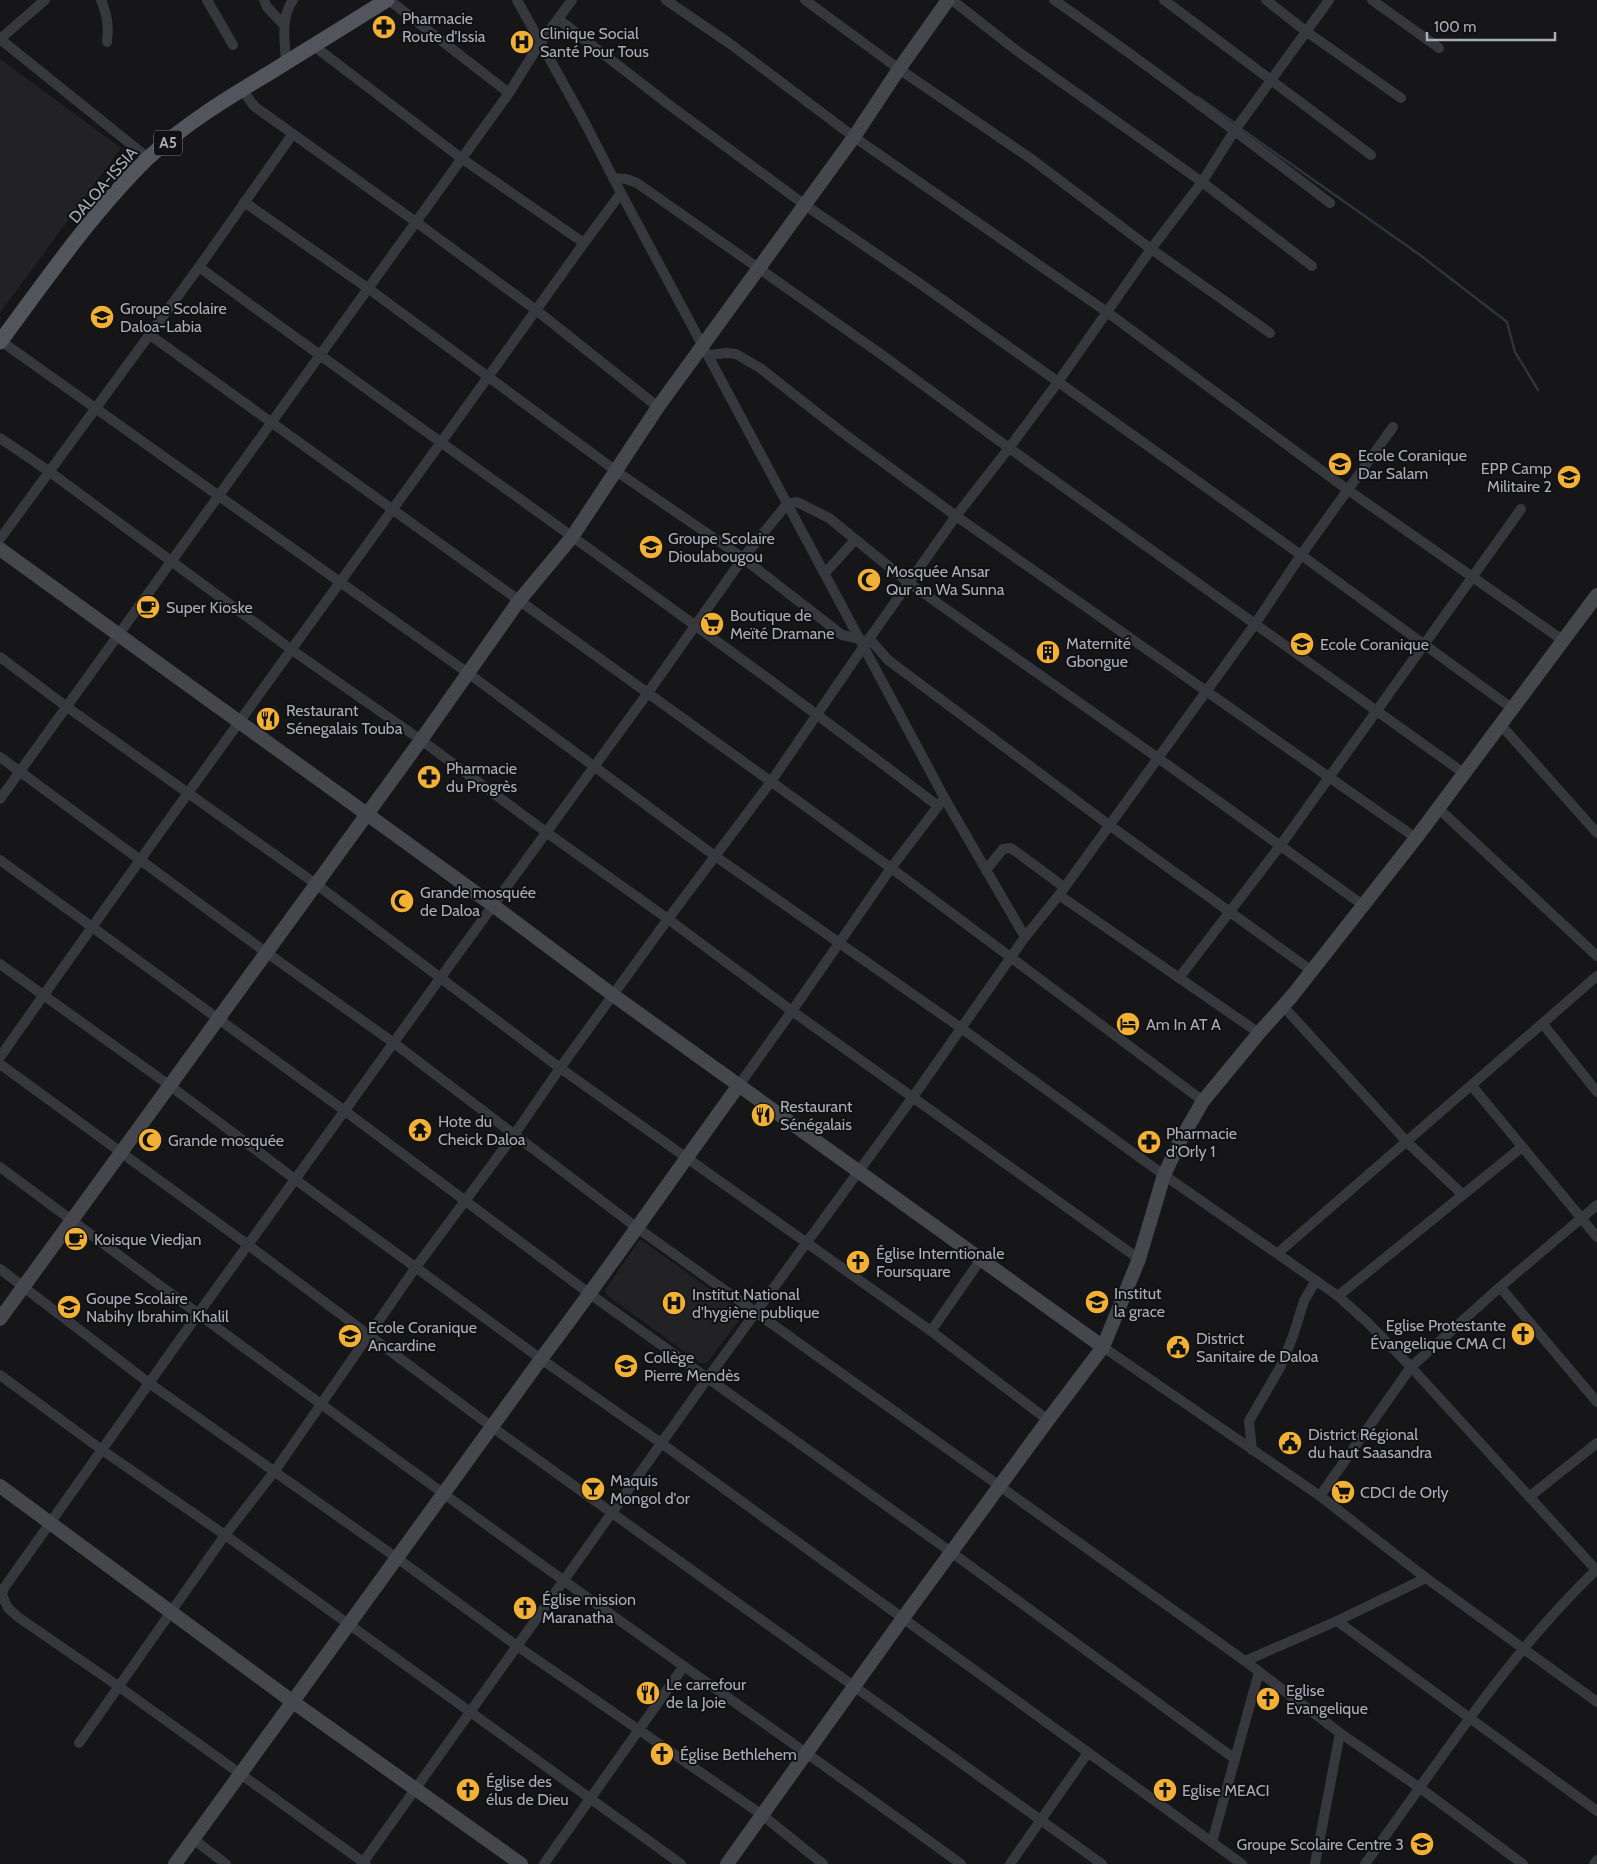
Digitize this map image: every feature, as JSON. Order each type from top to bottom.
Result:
[{"type":"main road","name":"DALOA-ISSIA","points":[[0,342],[81,235],[119,188],[148,158],[195,121],[242,89],[388,0]]},
{"type":"street","points":[[45,0],[0,39],[148,158]]},
{"type":"street","points":[[101,0],[108,15],[107,42]]},
{"type":"street","points":[[207,0],[232,45]]},
{"type":"street","points":[[264,0],[283,24]]},
{"type":"street","points":[[286,63],[283,24],[287,7],[293,0]]},
{"type":"street","points":[[388,0],[509,93]]},
{"type":"street","points":[[517,0],[584,121],[787,504],[864,641],[941,802],[986,870],[1025,937]]},
{"type":"street","points":[[0,799],[369,289],[509,93],[540,43],[572,0]]},
{"type":"street","points":[[666,0],[854,137],[1107,312],[1348,490],[1564,641]]},
{"type":"street","points":[[805,0],[899,69],[1030,158],[1151,249],[1270,332]]},
{"type":"street","points":[[0,1319],[421,740],[518,602],[572,537],[658,407],[706,350],[759,268],[950,0],[1016,50],[1202,182],[1312,266]]},
{"type":"street","points":[[1054,0],[1237,127],[1330,203]]},
{"type":"street","points":[[1164,0],[1371,155]]},
{"type":"street","points":[[1266,0],[1307,32],[1401,98]]},
{"type":"street","points":[[79,1743],[225,1535],[274,1472],[416,1267],[514,1135],[612,995],[770,783],[864,641],[1058,382],[1151,249],[1202,182],[1237,127],[1329,0]]},
{"type":"street","points":[[1372,0],[1439,48]]},
{"type":"street","points":[[558,19],[672,107],[805,205],[922,285],[1514,709]]},
{"type":"street","points":[[314,46],[461,158],[584,243]]},
{"type":"street","points":[[242,89],[254,106],[536,310],[658,407]]},
{"type":"street","points":[[0,539],[150,335],[292,135]]},
{"type":"street","points":[[613,178],[626,179],[636,183],[759,268],[1465,774]]},
{"type":"street","points":[[0,1057],[621,193]]},
{"type":"street","points":[[244,202],[369,289],[616,470],[743,558],[842,635],[864,641],[1109,825],[1312,971]]},
{"type":"street","points":[[199,267],[941,802]]},
{"type":"street","points":[[150,335],[518,602],[891,868],[1203,1101]]},
{"type":"street","points":[[0,342],[468,673],[715,856],[961,1028],[1164,1175],[1338,1296],[1367,1322],[1412,1368],[1597,1570],[1523,1647],[1469,1718],[1366,1864]]},
{"type":"street","points":[[706,350],[736,354],[760,368],[843,433],[956,516],[1416,838]]},
{"type":"street","points":[[1363,905],[1158,758],[909,583],[829,518],[797,502],[787,504],[743,558],[648,694],[441,977],[50,1522],[4,1588],[2,1595],[8,1608],[364,1863],[707,1379],[913,1097],[1025,937],[1062,891],[1109,825],[1158,758],[1206,691],[1255,624],[1301,555],[1393,427]]},
{"type":"street","points":[[0,438],[50,472],[292,650],[421,740],[668,919],[792,1012],[1139,1259]]},
{"type":"street","points":[[1179,978],[1280,846],[1521,509]]},
{"type":"street","points":[[825,573],[854,540]]},
{"type":"street","points":[[0,549],[494,906],[612,995],[1103,1347],[1320,1496],[1426,1578],[1597,1702]]},
{"type":"street","points":[[727,1864],[761,1814],[855,1687],[951,1552],[1103,1347],[1139,1259],[1164,1175],[1180,1140],[1203,1101],[1312,971],[1439,809],[1597,595]]},
{"type":"street","points":[[0,658],[316,884],[560,1068],[931,1331],[1048,1420]]},
{"type":"street","points":[[1502,725],[1597,833]]},
{"type":"street","points":[[0,757],[267,953],[394,1043],[636,1227],[1245,1661],[1340,1733],[1420,1788],[1523,1864]]},
{"type":"street","points":[[175,1864],[241,1776],[541,1359],[590,1294],[636,1227],[792,1012],[891,868],[941,802]]},
{"type":"street","points":[[1439,809],[1597,956]]},
{"type":"street","points":[[986,870],[1004,849],[1011,848],[1062,891],[1179,978],[1259,1032]]},
{"type":"street","points":[[0,860],[345,1111],[590,1294],[951,1552],[1235,1759]]},
{"type":"street","points":[[0,964],[169,1085],[541,1359],[1242,1864]]},
{"type":"street","points":[[1278,1253],[1597,976]]},
{"type":"street","points":[[1283,1006],[1407,1142],[1462,1195]]},
{"type":"street","points":[[1543,1024],[1597,1092]]},
{"type":"street","points":[[0,1064],[248,1245],[492,1427],[1102,1864]]},
{"type":"street","points":[[1472,1086],[1597,1237]]},
{"type":"street","points":[[1338,1296],[1522,1146]]},
{"type":"street","points":[[0,1167],[563,1580],[807,1752],[961,1864]]},
{"type":"street","points":[[1320,1496],[1412,1368],[1500,1287],[1597,1205]]},
{"type":"street","points":[[931,1331],[981,1259]]},
{"type":"street","points":[[0,1269],[149,1383],[397,1558],[517,1646],[761,1814],[823,1864]]},
{"type":"street","points":[[1252,1450],[1250,1417],[1258,1408],[1281,1366],[1294,1336],[1304,1301],[1316,1280]]},
{"type":"street","points":[[1500,1287],[1597,1402]]},
{"type":"street","points":[[0,1374],[102,1450],[225,1535],[681,1864]]},
{"type":"street","points":[[1529,1497],[1597,1443]]},
{"type":"street","points":[[0,1486],[293,1702],[521,1864]]},
{"type":"street","points":[[1245,1661],[1337,1621],[1426,1578]]},
{"type":"street","points":[[1337,1621],[1597,1812]]},
{"type":"street","points":[[544,1864],[684,1666]]},
{"type":"street","points":[[1212,1842],[1259,1672]]},
{"type":"street","points":[[1315,1864],[1340,1733]]},
{"type":"street","points":[[1010,1864],[1088,1754]]},
{"type":"street","points":[[193,1840],[226,1864]]},
{"type":"street","points":[[1594,1864],[1597,1860]]},
{"type":"shaded area","points":[[0,59],[121,148],[0,313]]},
{"type":"shaded area","name":"Institut National d'hygiène publique","points":[[640,1239],[739,1310],[740,1319],[707,1363],[700,1363],[608,1296],[605,1290]]},
{"type":"waterway","points":[[1198,97],[1236,124]]},
{"type":"waterway","points":[[1240,128],[1420,255],[1507,322],[1515,352],[1538,390]]},
{"type":"place","name":"Pharmacie Route d'Issia","points":[[384,27]]},
{"type":"place","name":"Clinique Social Santé Pour Tous","points":[[522,42]]},
{"type":"place","name":"Groupe Scolaire Daloa-Labia","points":[[102,317]]},
{"type":"place","name":"Ecole Coranique Dar Salam","points":[[1340,464]]},
{"type":"place","name":"EPP Camp Militaire 2","points":[[1569,477]]},
{"type":"place","name":"Groupe Scolaire Dioulabougou","points":[[651,547]]},
{"type":"place","name":"Mosquée Ansar Qur an Wa Sunna","points":[[869,580]]},
{"type":"place","name":"Super Kioske","points":[[148,607]]},
{"type":"place","name":"Boutique de Meïté Dramane","points":[[712,624]]},
{"type":"place","name":"Ecole Coranique","points":[[1302,644]]},
{"type":"place","name":"Maternité Gbongue","points":[[1048,652]]},
{"type":"place","name":"Restaurant Sénegalais Touba","points":[[268,719]]},
{"type":"place","name":"Pharmacie du Progrès","points":[[429,777]]},
{"type":"place","name":"Grande mosquée de Daloa","points":[[402,901]]},
{"type":"place","name":"Am In AT A","points":[[1128,1024]]},
{"type":"place","name":"Restaurant Sénégalais","points":[[763,1115]]},
{"type":"place","name":"Hote du Cheick Daloa","points":[[420,1130]]},
{"type":"place","name":"Grande mosquée","points":[[150,1140]]},
{"type":"place","name":"Pharmacie d'Orly 1","points":[[1149,1142]]},
{"type":"place","name":"Koisque Viedjan","points":[[76,1239]]},
{"type":"place","name":"Église Interntionale Foursquare","points":[[858,1262]]},
{"type":"place","name":"Institut la grace","points":[[1097,1302]]},
{"type":"place","name":"Institut National d'hygiène publique","points":[[674,1303]]},
{"type":"place","name":"Goupe Scolaire Nabihy Ibrahim Khalil","points":[[69,1307]]},
{"type":"place","name":"Eglise Protestante Évangelique CMA CI","points":[[1523,1334]]},
{"type":"place","name":"Ecole Coranique Ancardine","points":[[350,1336]]},
{"type":"place","name":"District Sanitaire de Daloa","points":[[1178,1347]]},
{"type":"place","name":"Collège Pierre Mendès","points":[[626,1366]]},
{"type":"place","name":"District Régional du haut Saasandra","points":[[1290,1443]]},
{"type":"place","name":"Maquis Mongol d'or","points":[[593,1489]]},
{"type":"place","name":"CDCI de Orly","points":[[1343,1492]]},
{"type":"place","name":"Église mission Maranatha","points":[[525,1608]]},
{"type":"place","name":"Le carrefour de la Joie","points":[[648,1693]]},
{"type":"place","name":"Eglise Evangelique","points":[[1268,1699]]},
{"type":"place","name":"Église Bethlehem","points":[[662,1754]]},
{"type":"place","name":"Église des élus de Dieu","points":[[468,1790]]},
{"type":"place","name":"Eglise MEACI","points":[[1165,1790]]},
{"type":"place","name":"Groupe Scolaire Centre 3","points":[[1422,1844]]}]
